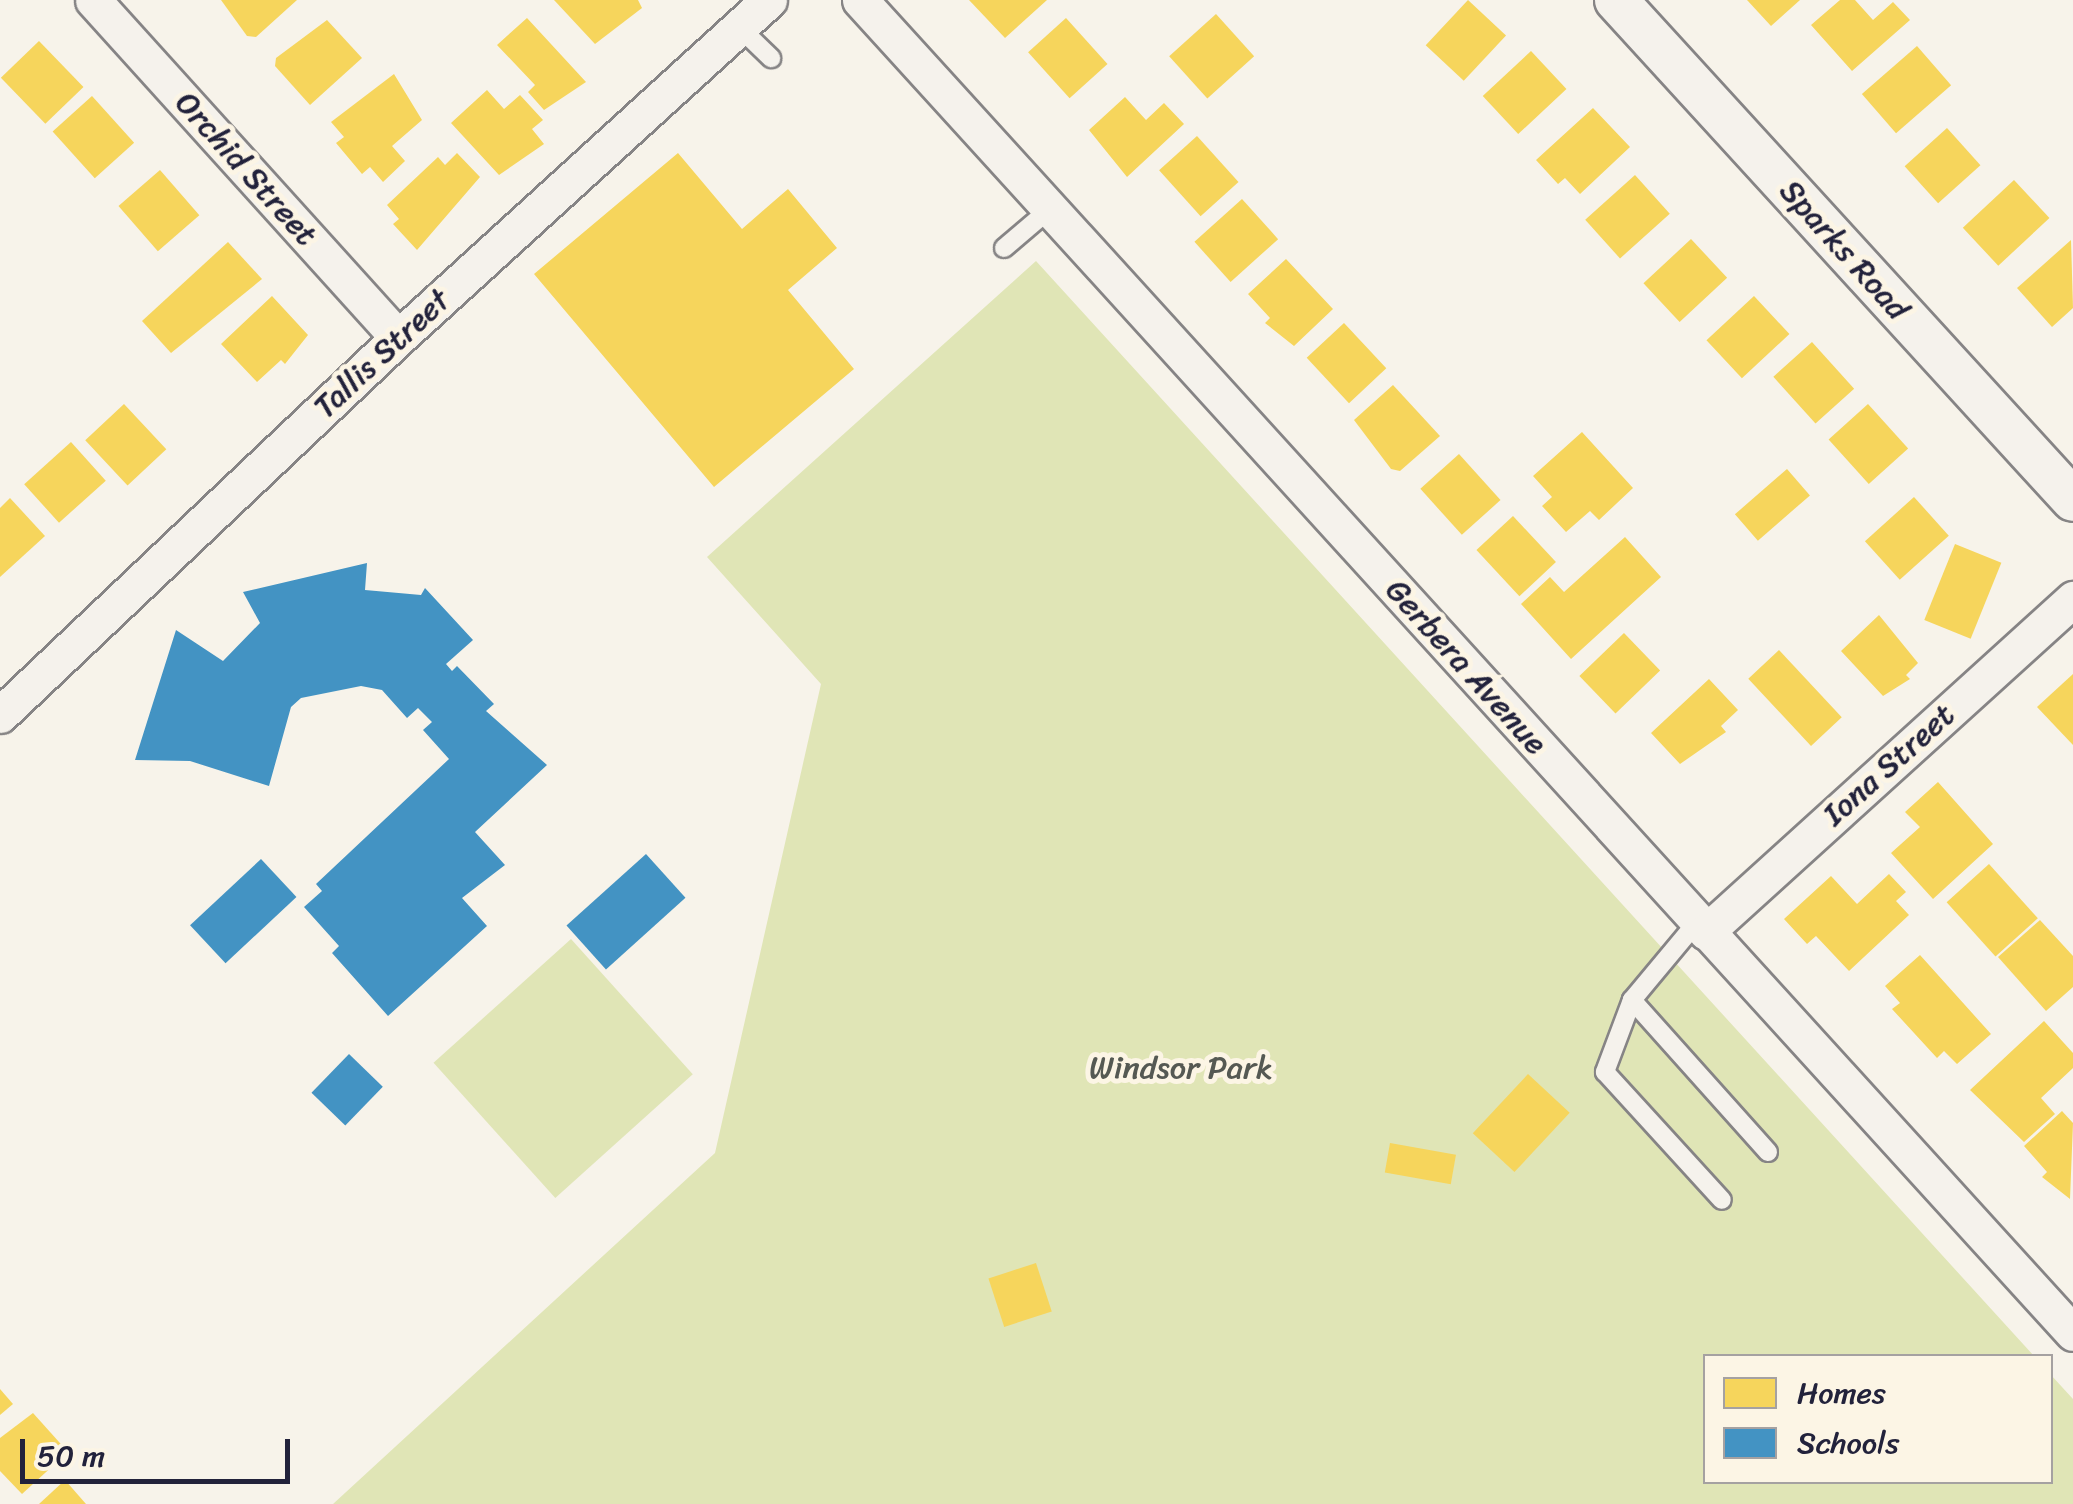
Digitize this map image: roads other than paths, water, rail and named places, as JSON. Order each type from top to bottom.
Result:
[{"type":"street","name":"Orchid Street","points":[[93,0],[398,338]]},
{"type":"street","name":"Tallis Street","points":[[0,715],[398,338],[769,0]]},
{"type":"street","name":"Gerbera Avenue","points":[[860,0],[2073,1333]]},
{"type":"street","name":"Sparks Road","points":[[1616,0],[2073,500]]},
{"type":"street","name":"Iona Street","points":[[1702,927],[2073,599]]},
{"type":"lane","points":[[739,27],[771,58]]},
{"type":"lane","points":[[1004,248],[1050,208]]},
{"type":"lane","points":[[1702,927],[1632,1000],[1605,1072],[1722,1200]]},
{"type":"lane","points":[[1632,1000],[1768,1152]]},
{"type":"park label","name":"Windsor Park","points":[[1181,1068]]}]
